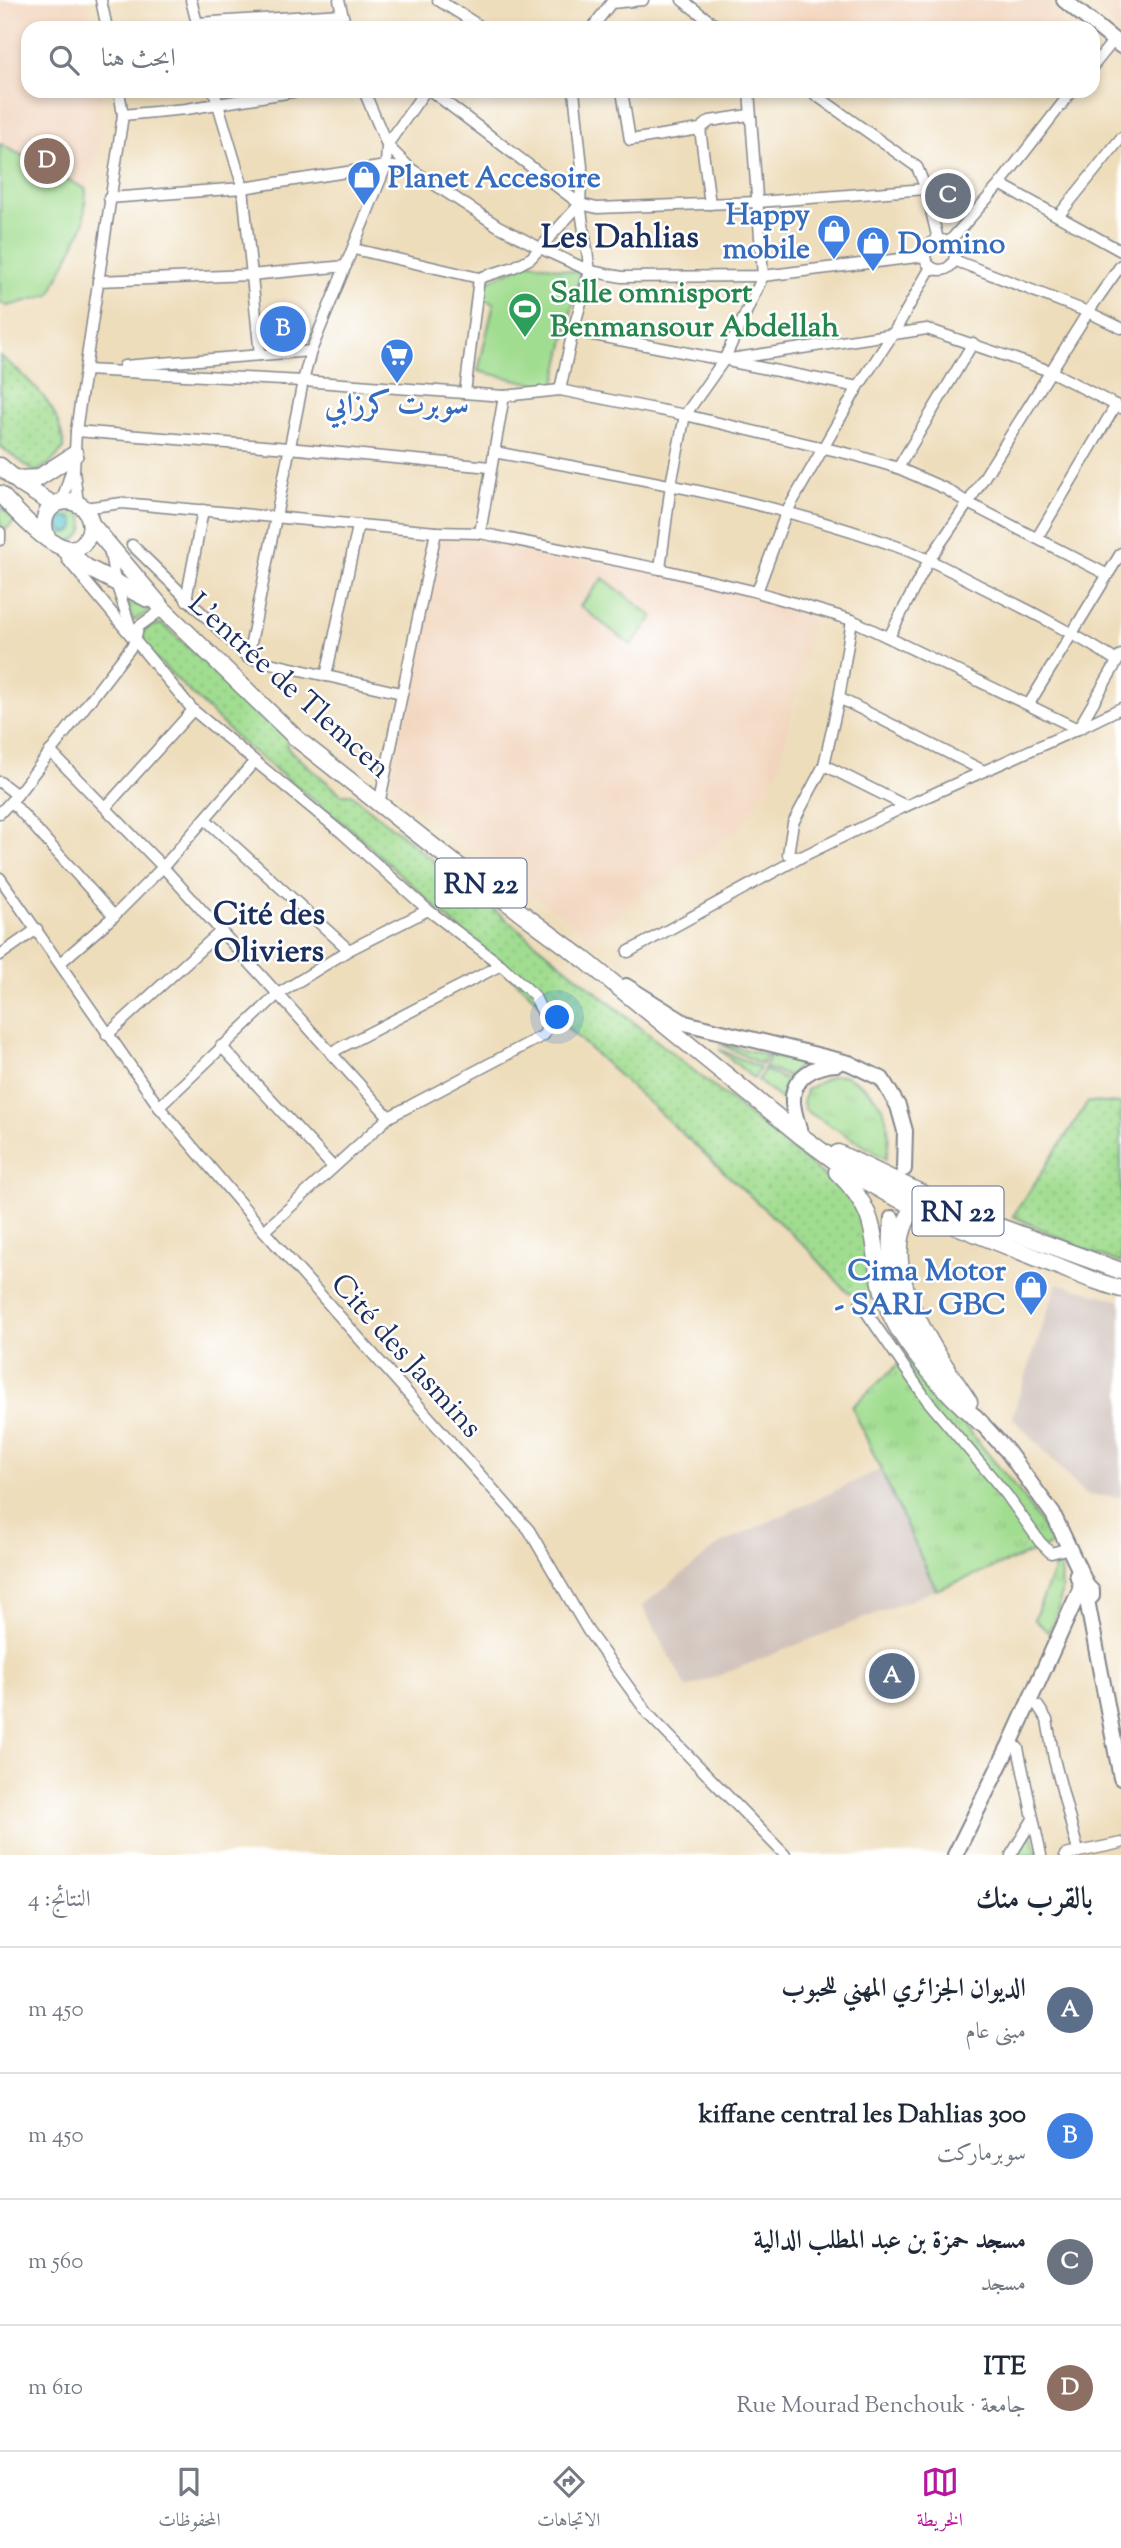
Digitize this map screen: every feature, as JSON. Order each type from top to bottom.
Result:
[{"type":"main road","points":[[1064,0],[1090,21]]},
{"type":"main road","points":[[1100,29],[1118,43]]},
{"type":"main road","points":[[16,479],[38,478],[75,454]]},
{"type":"main road","points":[[0,466],[16,479],[70,504],[91,523],[90,531],[83,542],[71,548],[56,545],[43,525],[48,510],[70,504]]},
{"type":"main road","name":"L'entrée de Tlemcen","points":[[0,494],[56,545],[86,567],[115,580],[163,609]]},
{"type":"main road","name":"L'entrée de Tlemcen","points":[[91,523],[108,547],[163,609],[268,712],[379,804]]},
{"type":"main road","name":"RN 22","points":[[379,804],[584,960],[801,1136],[871,1186],[1064,1269],[1121,1289]]},
{"type":"main road","points":[[584,960],[685,1023],[849,1063],[882,1079],[898,1106],[905,1131],[904,1169]]},
{"type":"main road","points":[[849,1063],[815,1068],[799,1080],[793,1103],[801,1136],[851,1185],[864,1203],[873,1224],[886,1303],[902,1335],[961,1406],[981,1423]]},
{"type":"main road","name":"RN 22","points":[[801,1136],[967,1216],[1121,1272]]},
{"type":"main road","points":[[915,1207],[905,1221],[900,1246],[909,1299],[920,1324],[981,1423]]},
{"type":"main road","points":[[892,1218],[889,1259],[905,1319],[926,1352],[1034,1487],[1053,1514],[1069,1548],[1083,1593],[1121,1778]]},
{"type":"main road","points":[[963,1855],[1038,1706],[1083,1593]]},
{"type":"main road","points":[[955,1855],[1083,1593]]},
{"type":"street","points":[[101,0],[106,21]]},
{"type":"street","points":[[191,0],[197,21]]},
{"type":"street","points":[[339,0],[344,21]]},
{"type":"street","points":[[438,0],[472,21]]},
{"type":"street","points":[[597,21],[611,3],[643,0]]},
{"type":"street","points":[[682,0],[710,21]]},
{"type":"street","points":[[256,21],[342,15]]},
{"type":"street","points":[[1100,59],[1118,43]]},
{"type":"street","points":[[70,504],[76,431],[123,115],[120,98]]},
{"type":"street","points":[[216,98],[243,188],[260,355]]},
{"type":"street","points":[[123,115],[255,98]]},
{"type":"street","points":[[367,98],[387,145],[411,169],[498,226],[590,271],[622,277],[763,276],[925,256]]},
{"type":"street","points":[[248,658],[288,447],[312,351],[386,166],[387,145],[420,98]]},
{"type":"street","points":[[440,98],[580,204],[597,208],[758,202],[926,189]]},
{"type":"street","points":[[560,390],[590,271],[580,204],[582,167],[575,98]]},
{"type":"street","points":[[623,98],[630,140],[700,129],[710,121],[749,115]]},
{"type":"street","points":[[660,569],[671,484],[685,415],[724,360],[763,276],[749,98]]},
{"type":"street","points":[[820,98],[917,167],[943,241],[954,250],[954,260],[944,269],[931,267]]},
{"type":"street","points":[[931,267],[925,256],[927,247],[943,241],[1000,184],[1067,98]]},
{"type":"street","points":[[700,129],[710,204]]},
{"type":"street","points":[[1059,215],[1121,138]]},
{"type":"street","points":[[109,198],[243,188],[386,166],[411,169]]},
{"type":"street","points":[[1000,184],[1121,251]]},
{"type":"street","points":[[354,249],[479,278],[514,267],[531,258],[580,204]]},
{"type":"street","points":[[954,260],[1088,312],[1121,328]]},
{"type":"street","points":[[888,637],[929,560],[1121,265]]},
{"type":"street","points":[[98,281],[250,275],[346,267]]},
{"type":"street","points":[[758,593],[786,513],[931,267]]},
{"type":"street","points":[[466,393],[479,278]]},
{"type":"street","points":[[724,360],[927,329],[1050,371],[1118,406],[1037,538]]},
{"type":"street","points":[[573,331],[858,387]]},
{"type":"street","points":[[898,468],[973,343]]},
{"type":"street","points":[[85,370],[312,351]]},
{"type":"street","points":[[85,370],[303,381],[504,396],[560,390],[685,415],[898,468],[946,489],[1108,575]]},
{"type":"street","points":[[480,533],[504,396]]},
{"type":"street","points":[[76,431],[288,447],[490,467]]},
{"type":"street","points":[[494,452],[671,484],[831,524],[929,560],[1119,658],[1078,729]]},
{"type":"street","points":[[70,504],[75,454]]},
{"type":"street","points":[[70,504],[122,503],[358,526],[480,533],[660,569],[852,620],[1078,729]]},
{"type":"street","points":[[186,600],[204,510]]},
{"type":"street","points":[[326,676],[358,526]]},
{"type":"street","points":[[379,804],[436,531]]},
{"type":"street","points":[[0,532],[0,540]]},
{"type":"street","points":[[56,545],[193,710],[342,833],[428,910],[501,965],[534,995],[548,1024],[544,1035],[389,1117],[332,1166],[264,1231]]},
{"type":"street","points":[[132,545],[248,658],[401,693]]},
{"type":"street","name":"L'entrée de Tlemcen","points":[[108,547],[115,580]]},
{"type":"street","points":[[1029,704],[1121,553]]},
{"type":"street","points":[[115,580],[135,642]]},
{"type":"street","points":[[0,813],[135,642],[138,627],[163,609]]},
{"type":"street","points":[[801,857],[788,854],[793,822],[824,765],[852,620]]},
{"type":"street","points":[[839,698],[984,771]]},
{"type":"street","points":[[628,952],[801,857],[1121,708]]},
{"type":"street","points":[[106,807],[193,710]]},
{"type":"street","points":[[50,751],[163,867],[389,1117]]},
{"type":"street","points":[[60,963],[114,916],[163,867],[254,762]]},
{"type":"street","points":[[824,765],[906,806]]},
{"type":"street","points":[[0,782],[114,916]]},
{"type":"street","points":[[205,819],[349,950]]},
{"type":"street","name":"Cité des Jasmins","points":[[0,878],[159,1107],[264,1231],[529,1530],[588,1631],[649,1715],[785,1855]]},
{"type":"street","points":[[159,1107],[278,994],[349,950],[428,910]]},
{"type":"street","points":[[1,954],[37,929]]},
{"type":"street","points":[[107,1035],[221,931]]},
{"type":"street","points":[[332,1052],[501,965]]},
{"type":"street","points":[[221,1046],[332,1166]]},
{"type":"street","points":[[860,1303],[927,1400],[1006,1494],[1040,1542],[1051,1553],[1069,1548]]},
{"type":"street","points":[[1038,1706],[1047,1720],[1077,1851]]},
{"type":"street","points":[[1018,1748],[1041,1855]]},
{"type":"street","points":[[1011,1855],[1033,1819]]},
{"type":"street","points":[[1065,1855],[1077,1851],[1091,1852],[1121,1843]]},
{"type":"shaded area","points":[[0,0],[87,0],[92,21],[21,21],[21,98],[102,98],[103,133],[86,189],[84,224],[50,295],[8,306],[0,303]]},
{"type":"shaded area","points":[[745,0],[1040,0],[1062,16],[1062,21],[747,21]]},
{"type":"shaded area","points":[[1084,0],[1121,0],[1121,33]]},
{"type":"shaded area","points":[[443,538],[658,572],[813,615],[780,767],[739,828],[587,935],[390,787]]},
{"type":"shaded area","points":[[1057,1283],[1121,1301],[1121,1497],[1086,1495],[1012,1417]]},
{"type":"shaded area","points":[[881,1469],[936,1590],[687,1688],[642,1606],[719,1545]]},
{"type":"green space","points":[[0,144],[86,189],[84,224],[50,295],[8,306],[0,303]]},
{"type":"green space","name":"Salle omnisport Benmansour Abdellah","points":[[529,262],[580,273],[554,388],[478,371],[494,303],[479,299],[482,284]]},
{"type":"green space","points":[[0,356],[43,396],[62,434],[64,449],[49,464],[35,472],[0,446]]},
{"type":"green space","points":[[0,506],[15,521],[5,530],[0,525]]},
{"type":"green space","points":[[67,507],[79,512],[84,524],[79,536],[67,541],[55,536],[50,524],[55,512]]},
{"type":"green space","points":[[603,578],[653,617],[631,645],[580,606]]},
{"type":"green space","points":[[128,595],[150,611],[133,621],[126,597]]},
{"type":"green space","points":[[162,624],[288,734],[287,748],[341,794],[351,794],[854,1200],[865,1224],[876,1296],[863,1301],[845,1290],[809,1250],[354,832],[242,743],[140,643],[148,627]]},
{"type":"green space","points":[[719,1043],[767,1055],[762,1065]]},
{"type":"green space","points":[[719,1049],[760,1068],[754,1079]]},
{"type":"green space","points":[[770,1055],[802,1062],[789,1077],[765,1067]]},
{"type":"green space","points":[[764,1069],[787,1081],[783,1101],[758,1081]]},
{"type":"green space","points":[[844,1075],[867,1090],[882,1108],[888,1131],[886,1159],[805,1110],[803,1103],[806,1090],[831,1076]]},
{"type":"green space","points":[[1088,1102],[1121,1104],[1121,1263],[1090,1252],[1013,1216]]},
{"type":"green space","points":[[907,1356],[1018,1490],[1054,1544],[936,1590],[852,1407]]},
{"type":"green space","points":[[1059,1559],[1061,1597],[1048,1632],[1034,1619]]},
{"type":"green space","points":[[1031,1830],[1038,1855],[1017,1855]]},
{"type":"water","points":[[64,517],[70,517],[75,525],[73,531],[64,533],[59,528],[59,522]]},
{"type":"place","name":"ITE","points":[[47,161]]},
{"type":"place","name":"مسجد حمزة بن عبد المطلب الدالية","points":[[948,196]]},
{"type":"place","name":"Planet Accesoire","points":[[364,207]]},
{"type":"place","name":"Happy mobile","points":[[834,261]]},
{"type":"place","name":"Domino","points":[[873,273]]},
{"type":"place","name":"300 kiffane central les Dahlias","points":[[283,329]]},
{"type":"place","name":"Salle omnisport Benmansour Abdellah","points":[[525,339]]},
{"type":"place","name":"سوبرت كرزابي","points":[[397,385]]},
{"type":"place","name":"Cima Motor - SARL GBC","points":[[1031,1317]]},
{"type":"place","name":"الديوان الجزائري المهني للحبوب","points":[[892,1676]]},
{"type":"district","name":"Les Dahlias","points":[[620,236]]},
{"type":"district","name":"Cité des Oliviers","points":[[269,932]]}]
